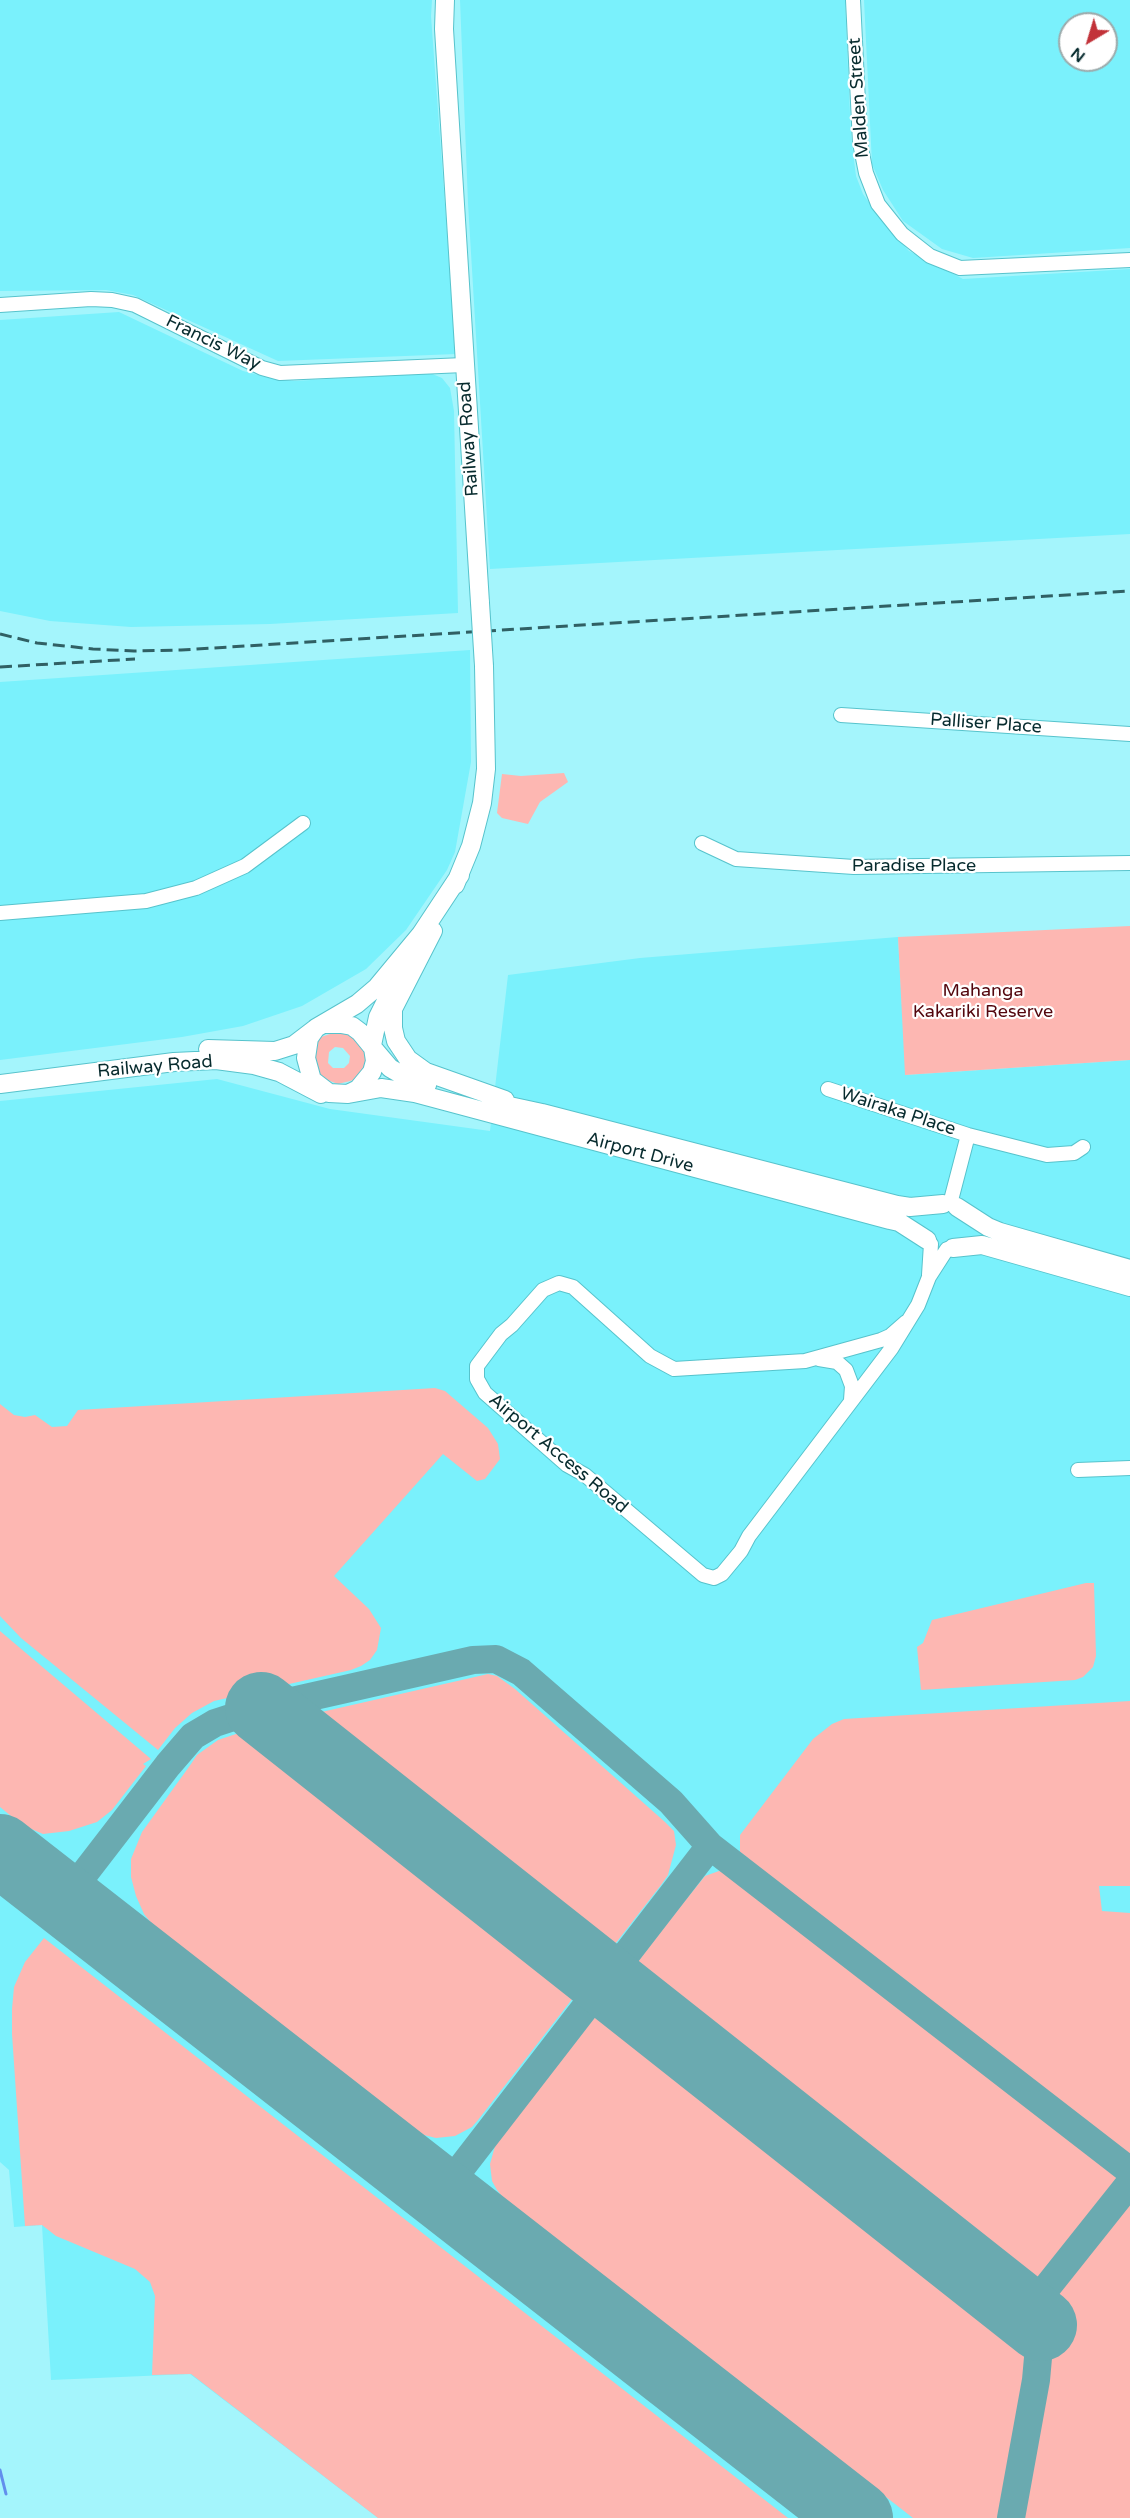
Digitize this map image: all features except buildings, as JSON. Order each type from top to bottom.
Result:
[{"type":"main road","name":"Railway Road","points":[[373,1046],[378,1017],[387,998],[441,916],[460,875],[476,828],[486,770],[484,666],[444,29],[445,0]]},
{"type":"main road","name":"Railway Road","points":[[0,1072],[214,1048],[275,1051],[294,1045],[357,1004],[377,987],[421,934],[460,875]]},
{"type":"main road","points":[[441,916],[393,1009],[393,1028],[399,1047],[408,1059],[426,1072],[542,1113]]},
{"type":"main road","points":[[341,1024],[352,1026],[373,1046],[375,1061],[372,1072],[358,1089],[344,1094],[329,1093],[312,1080],[308,1069],[307,1049],[309,1038],[320,1026],[341,1024]]},
{"type":"main road","name":"Airport Drive","points":[[373,1046],[390,1068],[409,1079],[485,1100],[897,1205],[910,1207],[950,1205]]},
{"type":"main road","name":"Railway Road","points":[[0,1084],[177,1062],[228,1061],[279,1072],[321,1094],[344,1094]]},
{"type":"main road","points":[[0,1089],[53,1083],[95,1072]]},
{"type":"main road","name":"Airport Drive","points":[[344,1094],[381,1088],[415,1093],[899,1222],[940,1245]]},
{"type":"main road","points":[[940,1245],[965,1239],[967,1218],[950,1205]]},
{"type":"main road","points":[[1130,1269],[1000,1232],[950,1205],[935,1206],[925,1217],[924,1233],[940,1245],[982,1245],[1130,1287]]},
{"type":"street","name":"Malden Street","points":[[853,0],[860,143],[866,173],[878,204],[902,234],[930,256],[960,268],[1130,260]]},
{"type":"street","name":"Francis Way","points":[[0,305],[91,299],[112,300],[135,305],[262,368],[280,373],[464,365]]},
{"type":"street","name":"Palliser Place","points":[[841,715],[1130,734]]},
{"type":"street","points":[[0,913],[146,901],[196,888],[244,866],[303,823]]},
{"type":"street","name":"Paradise Place","points":[[702,843],[736,859],[854,867],[1130,863]]},
{"type":"street","name":"Wairaka Place","points":[[828,1089],[968,1136],[1047,1155],[1074,1153],[1083,1147]]},
{"type":"street","name":"Wairaka Place","points":[[950,1205],[968,1136]]},
{"type":"street","name":"Airport Access Road","points":[[906,1322],[890,1336],[881,1340],[806,1361],[674,1369],[650,1356],[573,1287],[559,1283],[543,1290],[501,1334],[480,1359],[476,1374],[478,1384],[485,1393],[567,1465],[585,1475],[703,1575],[710,1578],[722,1574],[741,1551],[749,1536],[891,1349],[921,1298],[940,1245]]},
{"type":"street","points":[[806,1361],[826,1359],[842,1365],[850,1379],[850,1401]]},
{"type":"street","points":[[1078,1470],[1130,1468]]},
{"type":"shaded area","points":[[0,0],[432,0],[431,16],[456,354],[278,361],[133,295],[106,290],[0,291]]},
{"type":"shaded area","points":[[460,0],[845,0],[851,136],[856,176],[863,194],[884,223],[909,251],[963,279],[1130,269],[1130,534],[490,569],[468,203]]},
{"type":"shaded area","points":[[864,0],[1130,0],[1130,248],[973,258],[942,249],[903,221],[883,190],[872,164]]},
{"type":"shaded area","points":[[119,312],[243,371],[273,379],[294,381],[430,373],[442,378],[450,388],[454,411],[458,613],[270,624],[131,627],[50,621],[0,611],[0,320]]},
{"type":"shaded area","points":[[470,650],[471,762],[455,852],[447,870],[406,930],[366,969],[302,1006],[243,1026],[182,1037],[0,1060],[0,682]]},
{"type":"shaded area","points":[[898,937],[906,1075],[1130,1060],[1130,2518],[378,2518],[190,2374],[51,2380],[42,2225],[14,2227],[9,2170],[0,2162],[0,1101],[217,1079],[330,1109],[490,1131],[508,975],[640,958]]},
{"type":"green space","points":[[564,773],[568,782],[540,802],[528,824],[502,818],[497,813],[502,774],[521,776]]},
{"type":"green space","name":"Mahanga Kakariki Reserve","points":[[1130,926],[1130,1060],[905,1075],[898,937]]},
{"type":"green space","points":[[339,1031],[356,1037],[365,1051],[366,1059],[364,1067],[354,1080],[338,1084],[322,1078],[313,1062],[316,1044],[321,1037]],"holes":[[[335,1047],[343,1048],[350,1056],[349,1063],[344,1068],[333,1068],[328,1063],[329,1052]]]},
{"type":"green space","points":[[435,1388],[445,1391],[488,1428],[498,1444],[500,1459],[485,1479],[477,1481],[443,1454],[334,1576],[369,1609],[381,1628],[377,1650],[370,1660],[361,1666],[214,1701],[192,1713],[175,1728],[158,1750],[21,1638],[0,1616],[0,1404],[14,1415],[25,1417],[35,1415],[52,1427],[67,1426],[78,1410]]},
{"type":"green space","points":[[1094,1583],[1096,1656],[1093,1667],[1083,1677],[1075,1680],[921,1690],[917,1647],[923,1643],[932,1620]]},
{"type":"green space","points":[[0,1631],[151,1759],[143,1764],[146,1766],[112,1810],[97,1822],[69,1831],[43,1834],[22,1825],[0,1807]]},
{"type":"green space","points":[[488,1674],[497,1676],[515,1689],[665,1822],[674,1831],[676,1845],[668,1875],[661,1885],[478,2120],[472,2127],[455,2136],[436,2138],[424,2135],[405,2124],[157,1930],[144,1914],[136,1896],[131,1877],[131,1859],[142,1832],[197,1755],[218,1740],[260,1726]]},
{"type":"green space","points":[[1130,1701],[1130,1886],[1099,1886],[1102,1911],[1130,1913],[1130,2156],[1120,2152],[747,1863],[749,1859],[740,1852],[740,1835],[813,1739],[832,1724],[844,1719]]},
{"type":"green space","points":[[719,1871],[736,1876],[1130,2182],[1130,2518],[913,2518],[505,2200],[497,2190],[492,2181],[490,2164],[495,2146],[705,1876]]},
{"type":"green space","points":[[44,1938],[788,2518],[378,2518],[191,2374],[152,2375],[155,2296],[150,2282],[135,2269],[56,2236],[42,2225],[25,2226],[12,2009],[14,1987],[25,1962]]},
{"type":"waterway","points":[[0,2470],[6,2494]]},
{"type":"taxiway","points":[[64,1900],[168,1765],[193,1736],[215,1723],[261,1708],[473,1660],[496,1659],[521,1672],[671,1802],[710,1846],[1130,2171]]},
{"type":"taxiway","points":[[441,2194],[710,1846]]},
{"type":"taxiway","points":[[1011,2518],[1036,2380],[1044,2291],[1130,2183]]},
{"type":"runway","points":[[261,1708],[1041,2325]]},
{"type":"runway","points":[[0,1850],[857,2518]]},
{"type":"railway","points":[[0,634],[37,643],[93,649],[181,650],[1130,591]]},
{"type":"railway","points":[[0,667],[135,659]]}]
